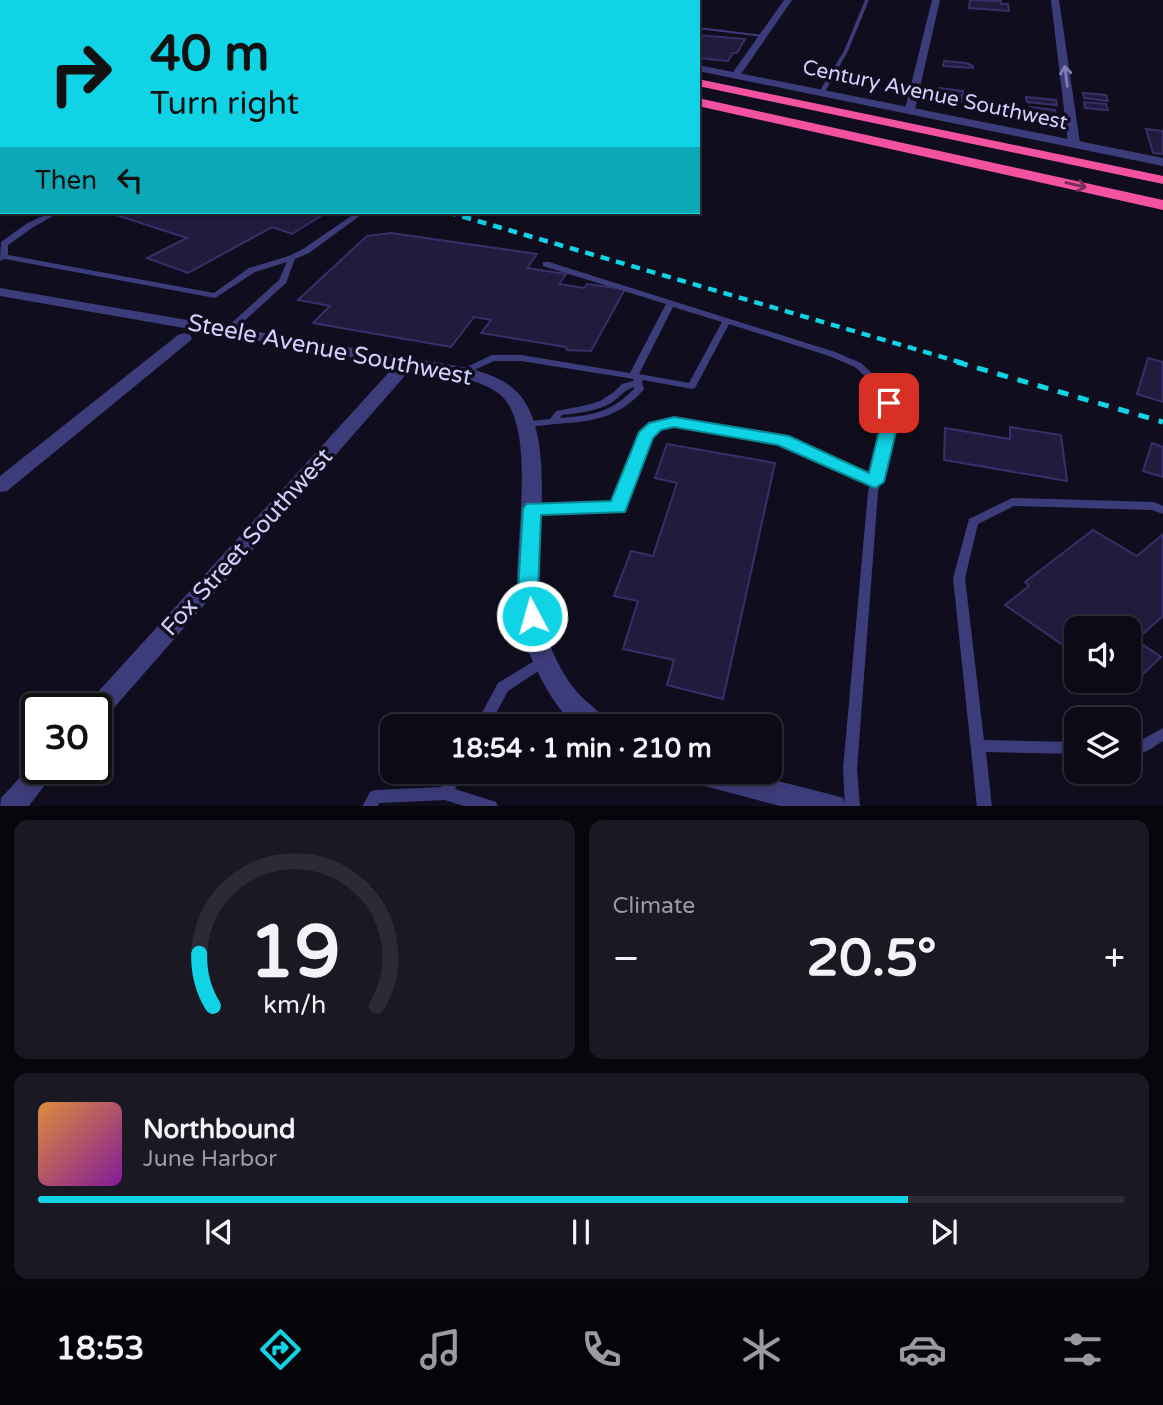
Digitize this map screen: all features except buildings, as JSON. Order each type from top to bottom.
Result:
[{"type":"highway","points":[[700,82],[1163,180]]},
{"type":"highway","points":[[700,92],[1163,192]]},
{"type":"highway","points":[[700,102],[1163,205]]},
{"type":"street","points":[[736,75],[788,0]]},
{"type":"street","points":[[910,109],[936,0]]},
{"type":"street","points":[[1055,0],[1074,143]]},
{"type":"street","name":"Century Avenue Southwest","points":[[700,68],[1163,162]]},
{"type":"street","name":"Steele Avenue Southwest","points":[[0,292],[463,372],[496,385],[513,397],[526,424],[533,494],[528,591],[537,640],[555,685],[585,714]]},
{"type":"street","points":[[0,486],[184,338]]},
{"type":"street","name":"Fox Street Southwest","points":[[112,693],[397,374]]},
{"type":"street","points":[[11,806],[31,784]]},
{"type":"street","points":[[744,784],[830,806]]},
{"type":"lane","points":[[822,92],[846,51],[867,0]]},
{"type":"lane","points":[[700,27],[763,36]]},
{"type":"lane","points":[[52,214],[4,244],[2,258],[215,296],[252,270],[292,258],[358,214]]},
{"type":"lane","points":[[229,330],[283,281],[292,258]]},
{"type":"lane","points":[[547,264],[832,354],[858,365],[883,390],[891,415],[875,482],[850,769],[853,806]]},
{"type":"lane","points":[[526,424],[554,420],[568,423],[617,411],[630,401],[639,389],[637,379],[671,303]]},
{"type":"lane","points":[[463,372],[492,358],[521,358],[692,386],[727,320]]},
{"type":"lane","points":[[532,509],[618,507],[645,436],[655,427],[674,422],[783,440],[875,482]]},
{"type":"lane","points":[[985,806],[959,578],[973,522],[1012,502],[1154,506],[1163,510]]},
{"type":"lane","points":[[488,714],[503,687],[545,660]]},
{"type":"lane","points":[[1141,747],[1163,734]]},
{"type":"lane","points":[[978,746],[1064,748]]},
{"type":"lane","points":[[445,793],[450,784]]},
{"type":"lane","points":[[370,806],[375,797],[445,793],[488,806]]},
{"type":"railway","points":[[454,214],[963,363]]},
{"type":"railway","points":[[957,362],[1163,422]]},
{"type":"route","points":[[532,616],[528,591],[532,509],[618,507],[645,436],[655,427],[674,422],[783,440],[875,482],[891,415],[889,403]]}]
